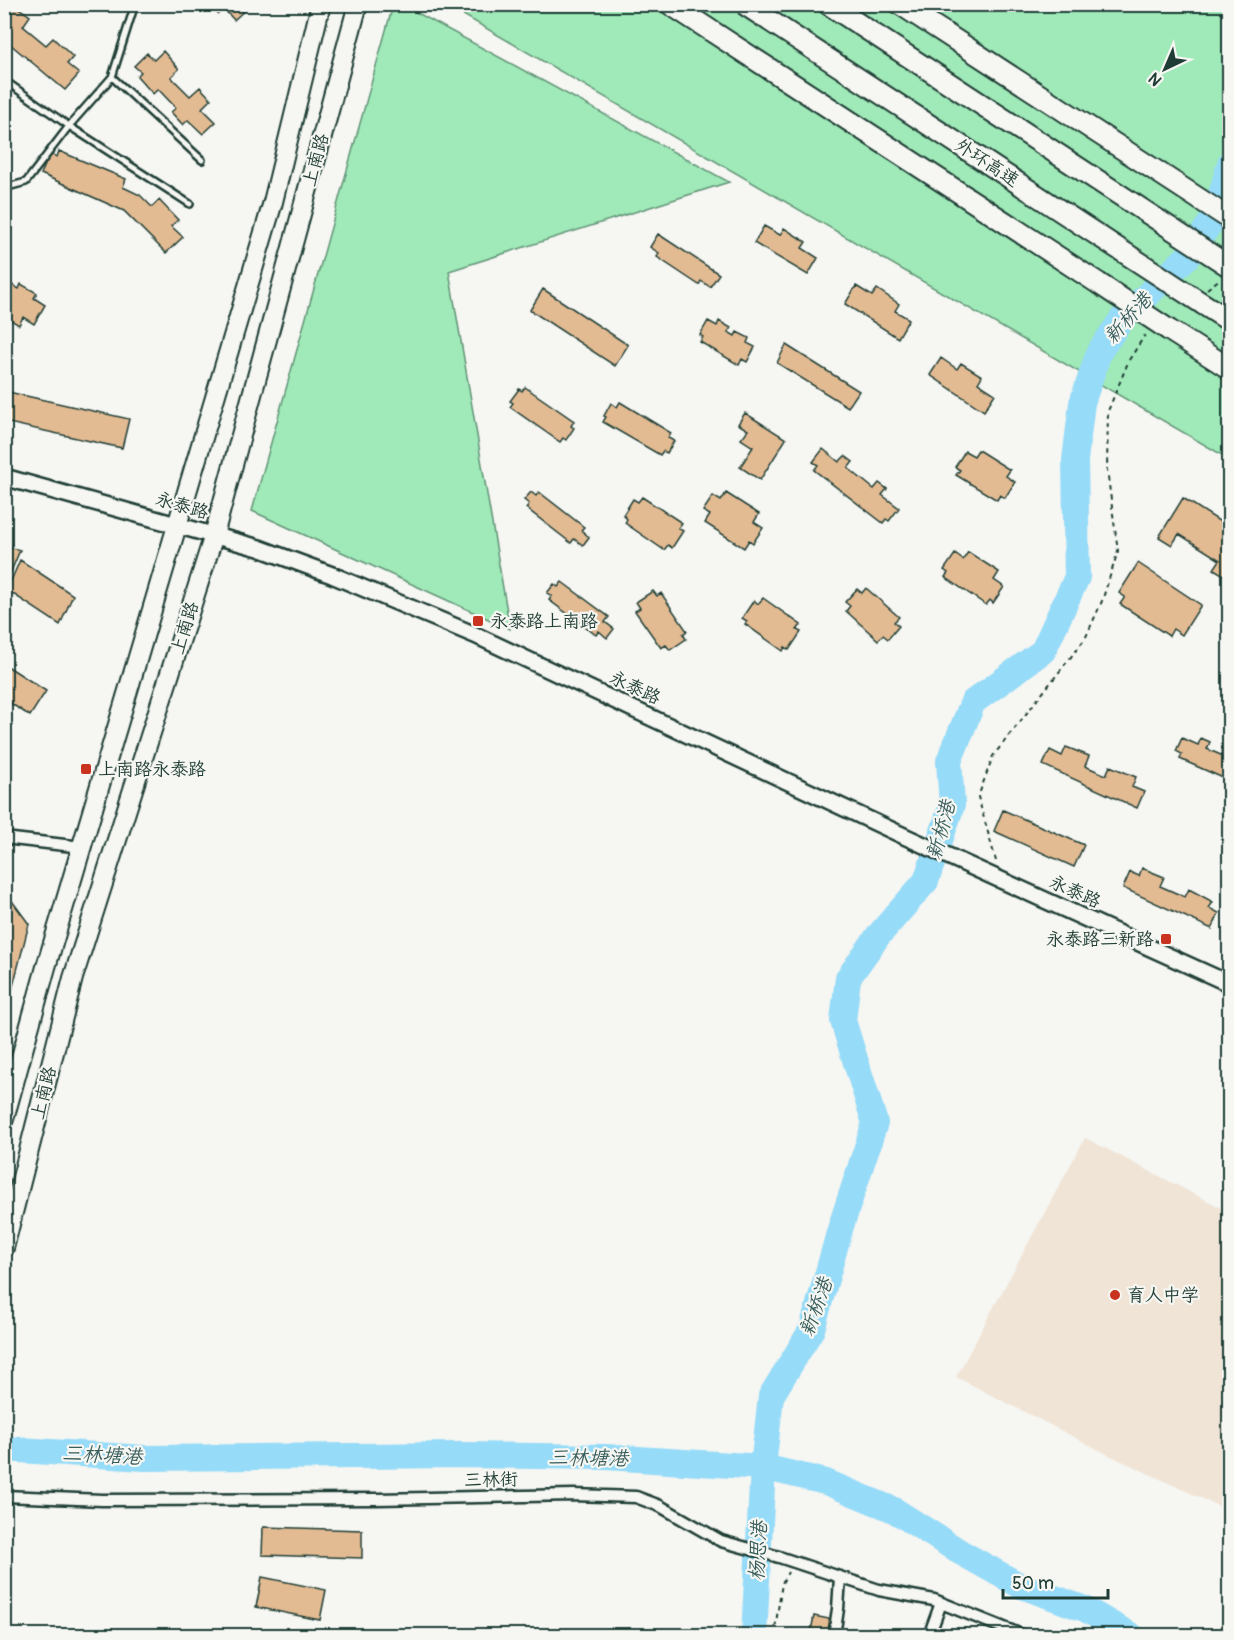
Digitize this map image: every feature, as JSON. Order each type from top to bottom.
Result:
[{"type":"highway","points":[[670,4],[1230,369]]},
{"type":"highway","name":"外环高速","points":[[744,4],[1202,299],[1230,321]]},
{"type":"highway","points":[[828,4],[1227,270]]},
{"type":"highway","points":[[900,4],[1230,219]]},
{"type":"main road","name":"上南路","points":[[4,1119],[81,847],[273,202],[321,4]]},
{"type":"main road","name":"上南路","points":[[4,1248],[74,978],[214,536],[358,4]]},
{"type":"street","name":"永泰路","points":[[4,477],[259,548],[332,575],[475,634],[904,836],[1230,984]]},
{"type":"street","points":[[4,838],[81,847]]},
{"type":"street","name":"三林街","points":[[4,1496],[102,1500],[627,1496],[648,1500],[721,1541],[743,1545],[879,1590],[941,1603],[1024,1635]]},
{"type":"street","points":[[834,1635],[840,1577]]},
{"type":"street","points":[[929,1635],[941,1603]]},
{"type":"lane","points":[[4,188],[26,182],[69,126],[112,77],[135,4]]},
{"type":"lane","points":[[112,77],[202,160]]},
{"type":"lane","points":[[4,80],[69,126],[190,204]]},
{"type":"path","points":[[1202,299],[1227,270]]},
{"type":"path","points":[[994,877],[998,868],[978,797],[993,756],[1085,639],[1102,601],[1118,551],[1107,470],[1108,411],[1129,360],[1147,333]]},
{"type":"path","points":[[774,1635],[782,1583],[793,1561]]},
{"type":"shaded area","name":"育人中学","points":[[1085,1138],[1229,1212],[1229,1511],[1109,1455],[956,1377]]},
{"type":"green space","points":[[393,5],[403,5],[729,182],[449,271],[510,629],[252,511]]},
{"type":"green space","points":[[446,5],[1229,5],[1229,459]]},
{"type":"building","points":[[4,4],[13,4],[30,16],[23,26],[46,45],[53,38],[73,57],[67,64],[79,74],[65,90],[4,39]]},
{"type":"building","points":[[210,4],[244,4],[247,8],[234,20],[224,9],[218,14]]},
{"type":"building","points":[[163,51],[179,69],[171,77],[190,96],[200,87],[211,99],[202,108],[216,122],[203,134],[188,120],[183,125],[171,112],[176,108],[158,89],[153,94],[137,76],[141,72],[134,66],[147,53],[154,60]]},
{"type":"building","points":[[59,151],[126,179],[123,187],[140,195],[152,207],[159,200],[178,220],[171,226],[183,237],[166,253],[124,211],[41,174],[50,154],[57,157]]},
{"type":"building","points":[[764,226],[780,235],[784,228],[806,242],[802,248],[818,258],[808,275],[754,243]]},
{"type":"building","points":[[658,234],[719,274],[710,287],[701,281],[699,285],[657,257],[659,253],[650,247]]},
{"type":"building","points":[[4,280],[19,289],[21,284],[37,293],[34,298],[45,305],[34,324],[23,317],[19,325],[4,316],[8,308],[4,306]]},
{"type":"building","points":[[856,286],[872,296],[877,289],[899,304],[895,311],[909,319],[898,338],[845,304]]},
{"type":"building","points":[[543,289],[628,345],[615,366],[530,310]]},
{"type":"building","points":[[708,321],[717,326],[719,321],[731,328],[728,332],[735,336],[737,332],[749,338],[747,343],[755,347],[747,362],[742,359],[739,365],[700,342],[703,337],[700,335]]},
{"type":"building","points":[[786,345],[859,391],[848,407],[777,363]]},
{"type":"building","points":[[941,358],[957,369],[961,363],[982,376],[978,383],[995,394],[984,411],[930,375]]},
{"type":"building","points":[[525,387],[574,421],[571,426],[574,428],[566,440],[563,438],[560,442],[510,407],[513,403],[510,401],[519,389],[522,391]]},
{"type":"building","points":[[4,391],[129,419],[122,448],[4,422]]},
{"type":"building","points":[[620,402],[671,433],[668,438],[674,441],[667,453],[663,451],[660,455],[603,422],[611,403],[617,407]]},
{"type":"building","points":[[745,413],[786,439],[760,480],[740,467],[753,447],[741,439],[748,430],[738,424]]},
{"type":"building","points":[[823,449],[839,462],[845,456],[853,462],[848,468],[874,489],[879,483],[887,489],[882,495],[899,508],[889,521],[886,519],[883,523],[814,470],[818,465],[813,462]]},
{"type":"building","points":[[978,450],[1010,470],[1006,476],[1015,482],[1005,498],[1000,495],[997,500],[956,475],[960,470],[955,467],[965,451],[974,456]]},
{"type":"building","points":[[531,492],[536,496],[539,492],[584,527],[581,530],[589,537],[583,545],[574,539],[571,543],[526,508],[529,504],[524,500]]},
{"type":"building","points":[[726,493],[759,514],[754,522],[763,528],[753,543],[749,540],[744,548],[705,523],[710,515],[703,511],[713,496],[721,501]]},
{"type":"building","points":[[642,497],[682,523],[678,528],[683,531],[672,548],[668,545],[664,550],[625,523],[627,519],[623,515],[633,499],[638,502]]},
{"type":"building","points":[[1183,498],[1230,528],[1230,579],[1214,569],[1220,560],[1179,534],[1172,545],[1159,537]]},
{"type":"building","points":[[4,546],[20,550],[10,574],[4,573]]},
{"type":"building","points":[[968,552],[999,572],[994,580],[1004,587],[993,603],[990,600],[986,605],[945,577],[948,573],[944,570],[955,554],[963,560]]},
{"type":"building","points":[[20,560],[73,595],[60,625],[7,590]]},
{"type":"building","points":[[1138,563],[1201,605],[1182,635],[1173,629],[1169,636],[1120,604],[1125,597],[1119,593]]},
{"type":"building","points":[[562,582],[609,617],[605,622],[614,629],[607,638],[599,631],[596,635],[549,600],[552,596],[547,593],[554,584],[558,587]]},
{"type":"building","points":[[866,588],[899,617],[894,622],[899,626],[888,639],[883,635],[878,640],[846,611],[850,606],[845,602],[857,589],[862,593]]},
{"type":"building","points":[[653,591],[657,596],[661,593],[687,631],[683,634],[686,639],[670,650],[666,645],[661,648],[635,611],[640,608],[636,602]]},
{"type":"building","points":[[763,598],[801,625],[797,630],[801,632],[789,650],[785,647],[783,651],[745,624],[747,621],[742,618],[754,600],[758,604]]},
{"type":"building","points":[[4,664],[46,691],[30,716],[4,699]]},
{"type":"building","points":[[1182,738],[1198,745],[1201,738],[1210,742],[1207,749],[1230,759],[1230,781],[1180,759],[1182,754],[1176,751]]},
{"type":"building","points":[[1066,747],[1089,756],[1085,766],[1106,775],[1110,766],[1136,777],[1132,787],[1144,792],[1137,808],[1043,765],[1050,750],[1062,756]]},
{"type":"building","points":[[1003,810],[1084,845],[1074,867],[994,831]]},
{"type":"building","points":[[1142,868],[1164,877],[1160,886],[1185,897],[1189,889],[1213,902],[1209,908],[1219,913],[1212,929],[1123,888],[1130,872],[1139,876]]},
{"type":"building","points":[[4,890],[29,924],[4,1021]]},
{"type":"building","points":[[263,1527],[362,1530],[362,1558],[262,1555]]},
{"type":"building","points":[[262,1577],[326,1590],[320,1620],[256,1607]]},
{"type":"building","points":[[814,1616],[834,1620],[830,1636],[810,1636]]},
{"type":"building","points":[[261,1630],[287,1636],[260,1636]]},
{"type":"building","points":[[346,1633],[368,1635],[368,1636],[346,1636]]},
{"type":"waterway","name":"新桥港","points":[[754,1636],[763,1467],[771,1396],[812,1329],[841,1226],[875,1123],[843,1021],[848,978],[878,936],[926,881],[952,805],[949,761],[973,702],[1043,651],[1077,577],[1075,460],[1082,403],[1099,352],[1122,319],[1188,256],[1215,216],[1230,163]]},
{"type":"waterway","name":"三林塘港","points":[[4,1449],[144,1458],[462,1455],[606,1457],[763,1467],[826,1482],[894,1510],[960,1552],[1019,1585],[1085,1609],[1132,1636]]},
{"type":"place","name":"永泰路上南路","points":[[478,621]]},
{"type":"place","name":"上南路永泰路","points":[[86,769]]},
{"type":"place","name":"永泰路三新路","points":[[1166,939]]},
{"type":"place","name":"育人中学","points":[[1115,1295]]},
{"type":"water label","name":"杨思港","points":[[758,1551]]}]
